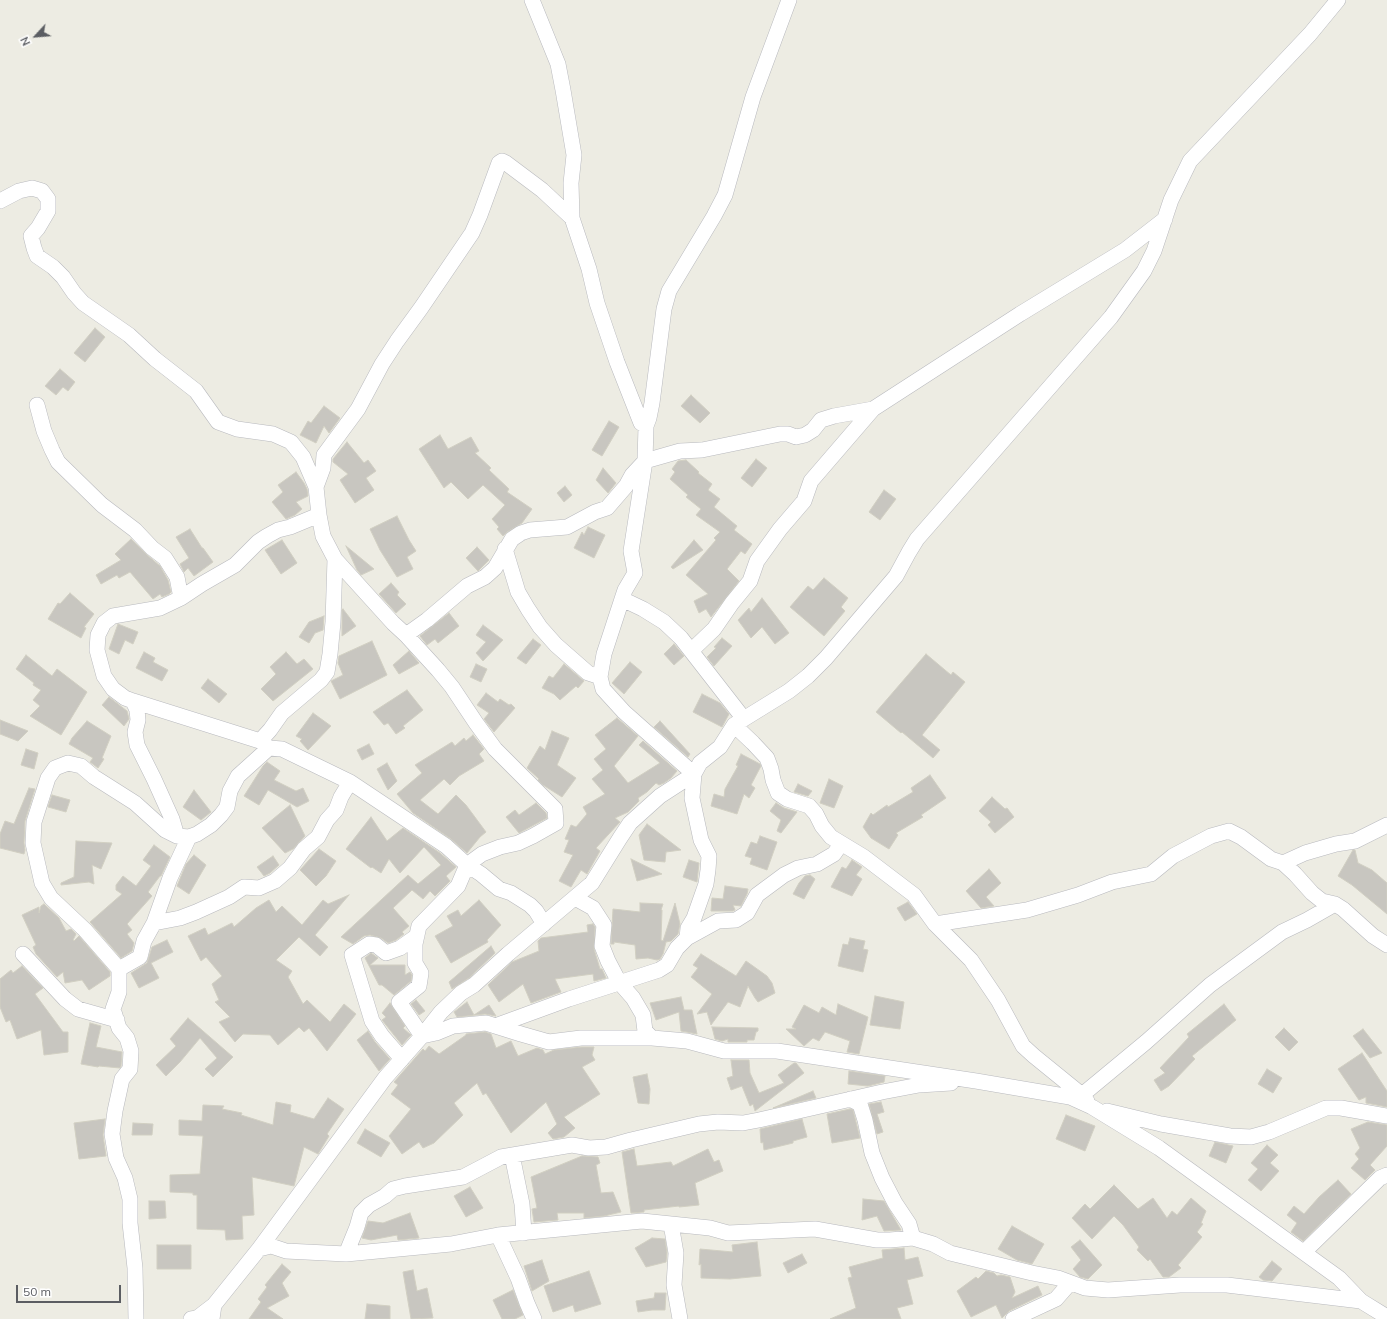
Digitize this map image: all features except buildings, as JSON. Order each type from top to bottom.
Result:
[{"type":"street","points":[[532,0],[558,64],[563,90],[574,155],[571,183],[572,218],[589,268],[597,303],[617,362],[641,423],[646,426]]},
{"type":"street","points":[[694,774],[624,712],[603,689],[600,677],[604,654],[625,590],[635,572],[631,551],[645,461],[646,426],[652,403],[664,309],[669,291],[725,195],[753,97],[788,0]]},
{"type":"street","points":[[687,938],[688,928],[694,918],[706,884],[708,870],[708,856],[701,840],[692,798],[694,774],[700,763],[720,747],[739,722],[789,691],[808,676],[826,658],[896,576],[917,539],[1111,317],[1144,271],[1154,251],[1171,200],[1190,161],[1310,34],[1338,0]]},
{"type":"street","points":[[316,487],[322,468],[324,455],[358,409],[382,364],[472,233],[499,163],[506,163],[542,190],[572,218]]},
{"type":"street","points":[[0,201],[19,191],[32,188],[42,190],[48,200],[48,211],[31,236],[37,256],[53,267],[63,277],[83,303],[129,335],[155,359],[196,391],[218,422],[237,430],[273,434],[291,442],[303,457],[316,487],[323,536],[335,559],[452,687],[495,749],[555,809],[556,822],[518,843],[494,849],[482,854],[467,865],[458,886],[419,926],[414,944],[415,963],[421,973],[420,986],[399,1002],[422,1036]]},
{"type":"street","points":[[692,650],[714,629],[750,581],[757,561],[780,529],[804,501],[811,481],[873,409],[1020,314],[1125,250],[1165,219]]},
{"type":"street","points":[[37,405],[44,431],[58,462],[102,505],[135,530],[152,548],[165,558],[177,577],[180,598]]},
{"type":"street","points":[[406,635],[427,620],[467,586],[485,577],[495,568],[512,539],[521,533],[530,530],[567,527],[595,512],[608,508],[626,486],[632,475],[645,461],[680,451],[702,450],[780,434],[788,434],[796,437],[805,435],[813,430],[820,420],[873,409]]},
{"type":"street","points":[[319,515],[290,527],[278,530],[267,536],[258,542],[235,565],[180,598],[160,608],[113,616],[104,623],[98,635],[97,650],[104,676],[113,689],[125,698],[282,749],[350,782],[446,846],[467,865],[499,889],[511,893],[530,905],[536,911],[544,924]]},
{"type":"street","points":[[505,549],[518,592],[540,627],[556,644],[588,673],[600,677]]},
{"type":"street","points":[[136,1319],[135,1268],[130,1223],[130,1199],[125,1178],[116,1158],[112,1134],[114,1111],[122,1079],[130,1069],[131,1051],[127,1038],[119,1028],[118,1020],[113,1009],[119,992],[120,969],[85,930],[51,898],[42,883],[36,863],[33,843],[34,822],[48,778],[55,768],[68,763],[81,766],[94,777],[135,803],[165,830],[183,836],[197,834],[211,825],[221,816],[227,807],[230,791],[238,776],[264,744],[270,730],[282,713],[321,680],[327,672],[333,622],[335,559]]},
{"type":"street","points":[[622,599],[643,609],[664,622],[682,638],[692,650],[753,743],[766,758],[778,793],[787,799],[809,806],[816,814],[822,826],[832,837],[864,857],[914,895],[935,924],[971,960],[998,1000],[1023,1046],[1082,1095],[1092,1107],[1161,1124],[1230,1136],[1251,1137],[1269,1132],[1326,1108],[1341,1108],[1387,1116]]},
{"type":"street","points":[[133,701],[137,710],[138,720],[135,732],[137,745],[172,820],[183,836]]},
{"type":"street","points":[[190,1319],[213,1312],[386,1078],[442,1012],[461,993],[474,985],[592,882],[630,823],[660,796],[694,774]]},
{"type":"street","points":[[154,923],[180,918],[196,912],[229,897],[244,887],[259,888],[275,881],[290,868],[304,849],[318,837],[327,820],[336,810],[341,797],[350,782]]},
{"type":"street","points":[[1283,863],[1305,853],[1336,844],[1354,841],[1387,825]]},
{"type":"street","points":[[935,924],[1027,910],[1078,895],[1112,882],[1151,874],[1180,853],[1211,836],[1228,831],[1241,837],[1271,859],[1283,863],[1312,893],[1322,900],[1335,904],[1343,909],[1373,936],[1387,945]]},
{"type":"street","points":[[120,969],[140,957],[144,941],[154,923],[170,878],[183,836]]},
{"type":"street","points":[[495,1026],[525,1014],[659,970],[666,965],[677,948],[687,938],[718,921],[736,920],[747,913],[756,895],[784,875],[798,868],[817,864],[834,854],[841,844]]},
{"type":"street","points":[[575,898],[593,908],[604,925],[602,946],[608,961],[619,982],[633,998],[644,1015],[645,1031],[652,1038]]},
{"type":"street","points":[[1082,1095],[1146,1042],[1210,985],[1282,932],[1335,904]]},
{"type":"street","points":[[402,1059],[382,1036],[372,1021],[352,955],[369,944],[376,945],[386,953],[400,948],[417,936]]},
{"type":"street","points":[[23,954],[65,999],[78,1009],[118,1020]]},
{"type":"street","points":[[422,1036],[436,1033],[453,1026],[486,1023],[549,1042],[580,1038],[652,1038],[687,1041],[724,1051],[777,1050],[1070,1097],[1092,1107],[1159,1148],[1304,1252],[1339,1278],[1361,1301],[1387,1317]]},
{"type":"street","points":[[346,1254],[361,1213],[369,1205],[394,1189],[463,1177],[501,1157],[572,1145],[589,1148],[606,1147],[699,1124],[718,1122],[743,1123],[919,1085],[976,1081]]},
{"type":"street","points":[[850,1099],[860,1104],[872,1153],[882,1178],[895,1203],[909,1224],[913,1238]]},
{"type":"street","points":[[512,1155],[522,1204],[524,1233]]},
{"type":"street","points":[[1304,1252],[1380,1178],[1387,1175]]},
{"type":"street","points":[[259,1249],[271,1246],[286,1251],[346,1254],[451,1244],[498,1235],[642,1221],[710,1228],[728,1233],[815,1229],[877,1240],[913,1238],[933,1244],[950,1253],[1058,1278],[1085,1288],[1108,1290],[1180,1285],[1227,1285],[1361,1301]]},
{"type":"street","points":[[671,1224],[676,1253],[674,1286],[680,1319]]},
{"type":"street","points":[[498,1235],[518,1278],[526,1303],[534,1319]]},
{"type":"street","points":[[1013,1319],[1056,1299],[1070,1283]]}]
